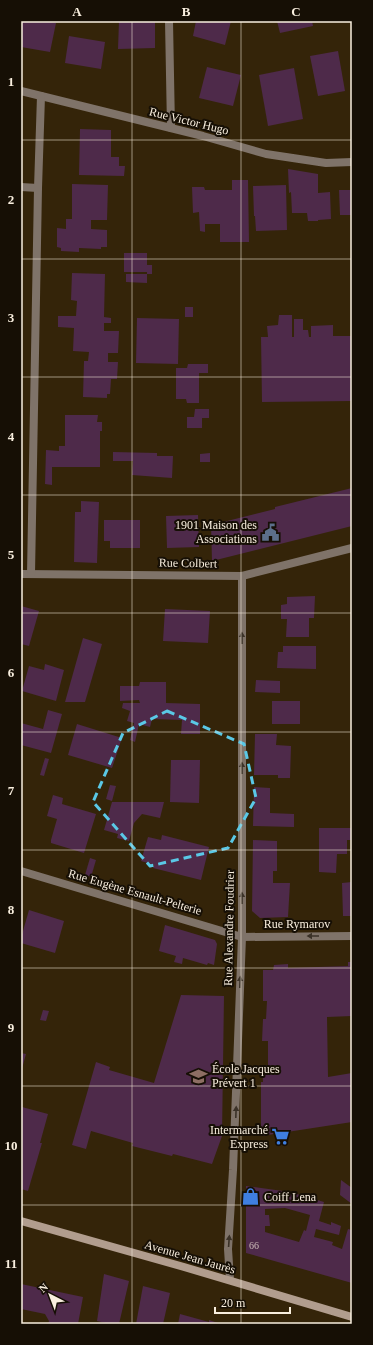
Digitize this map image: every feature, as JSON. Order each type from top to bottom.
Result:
[{"type":"street","points":[[168,21],[171,128]]},
{"type":"street","name":"Rue Victor Hugo","points":[[21,91],[203,136],[266,154],[326,163],[352,162]]},
{"type":"street","points":[[31,574],[41,96]]},
{"type":"street","points":[[21,187],[38,188]]},
{"type":"street","name":"Rue Colbert","points":[[21,574],[242,576],[352,548]]},
{"type":"street","name":"Rue Alexandre Foudrier","points":[[230,1280],[228,1249],[234,1170],[242,937],[242,576]]},
{"type":"street","name":"Rue Eugène Esnault-Pelterie","points":[[21,871],[242,937]]},
{"type":"street","name":"Rue Rymarov","points":[[242,937],[352,936]]},
{"type":"street","name":"Avenue Jean Jaurès","points":[[21,1221],[230,1280],[352,1317]]},
{"type":"highlighted area","points":[[167,711],[244,744],[256,798],[228,848],[150,866],[93,802],[123,733]]},
{"type":"building","points":[[21,21],[46,21],[56,23],[50,52],[21,47]]},
{"type":"building","points":[[119,21],[155,21],[155,48],[118,49]]},
{"type":"building","points":[[196,21],[231,21],[225,45],[193,36]]},
{"type":"building","points":[[277,21],[312,21],[313,26],[280,33]]},
{"type":"building","points":[[69,36],[105,42],[101,69],[65,63]]},
{"type":"building","points":[[338,51],[345,91],[318,96],[310,56]]},
{"type":"building","points":[[207,67],[241,75],[233,106],[199,98]]},
{"type":"building","points":[[294,68],[303,119],[268,126],[259,75]]},
{"type":"building","points":[[80,129],[111,130],[111,157],[119,157],[119,166],[125,166],[124,176],[79,175]]},
{"type":"building","points":[[288,169],[318,174],[318,193],[330,192],[331,219],[308,221],[307,213],[292,213]]},
{"type":"building","points":[[232,180],[248,180],[249,242],[220,242],[220,224],[205,224],[205,232],[200,231],[199,212],[193,213],[192,187],[204,187],[205,190],[232,190]]},
{"type":"building","points":[[72,184],[108,185],[107,220],[91,220],[91,229],[107,230],[107,247],[101,247],[101,249],[79,248],[79,252],[61,251],[61,248],[57,247],[57,228],[66,229],[66,219],[72,219]]},
{"type":"building","points":[[286,185],[287,230],[256,231],[253,186]]},
{"type":"building","points":[[339,190],[352,190],[352,215],[340,215]]},
{"type":"building","points":[[124,253],[147,253],[147,265],[152,265],[152,274],[147,274],[147,272],[124,272]]},
{"type":"building","points":[[72,273],[105,274],[104,317],[111,318],[111,323],[104,323],[104,331],[119,331],[118,353],[108,353],[108,362],[118,362],[117,379],[111,379],[110,394],[107,394],[107,398],[83,397],[84,361],[88,361],[89,352],[73,351],[74,328],[58,327],[58,316],[76,316],[77,301],[71,300]]},
{"type":"building","points":[[126,274],[147,274],[147,283],[126,282]]},
{"type":"building","points":[[185,307],[193,307],[193,317],[185,317]]},
{"type":"building","points":[[279,315],[292,315],[292,337],[294,337],[294,319],[303,319],[303,330],[308,330],[309,337],[311,337],[311,326],[333,325],[333,336],[352,336],[352,401],[262,402],[261,337],[268,337],[267,326],[278,325]]},
{"type":"building","points":[[137,318],[179,319],[178,364],[136,363]]},
{"type":"building","points":[[188,364],[208,364],[208,373],[199,373],[199,403],[187,403],[186,399],[176,399],[176,368],[187,368]]},
{"type":"building","points":[[195,409],[209,409],[209,418],[202,418],[202,428],[187,428],[187,417],[194,417]]},
{"type":"building","points":[[65,415],[98,415],[97,422],[102,422],[102,431],[100,431],[100,467],[52,467],[52,485],[45,484],[46,450],[59,451],[59,446],[65,446]]},
{"type":"building","points":[[113,452],[157,453],[157,456],[173,456],[172,478],[132,475],[133,461],[113,461]]},
{"type":"building","points":[[210,453],[210,462],[200,462],[200,454]]},
{"type":"building","points":[[352,488],[352,526],[212,561],[211,525]]},
{"type":"building","points":[[81,501],[99,502],[97,563],[74,562],[75,512],[81,512]]},
{"type":"building","points":[[198,515],[199,547],[167,548],[166,516]]},
{"type":"building","points":[[104,520],[140,520],[140,548],[110,548],[110,541],[104,541]]},
{"type":"building","points":[[315,596],[314,618],[309,618],[309,637],[286,637],[287,619],[281,619],[281,605],[287,604],[287,597]]},
{"type":"building","points":[[21,606],[39,611],[29,646],[21,644]]},
{"type":"building","points":[[165,609],[210,611],[208,643],[163,641]]},
{"type":"building","points":[[83,638],[102,644],[85,702],[65,702]]},
{"type":"building","points":[[283,646],[316,646],[316,669],[277,668],[278,652],[283,652]]},
{"type":"building","points":[[45,664],[64,670],[56,701],[22,691],[29,666],[44,670]]},
{"type":"building","points":[[256,680],[280,681],[280,693],[255,692]]},
{"type":"building","points":[[140,682],[166,682],[166,703],[200,704],[200,734],[181,734],[182,720],[152,719],[150,727],[139,724],[135,742],[130,740],[134,723],[127,721],[130,711],[122,708],[123,703],[140,703],[139,700],[120,701],[120,686],[139,686]]},
{"type":"building","points":[[272,701],[300,701],[300,724],[272,724]]},
{"type":"building","points":[[48,710],[62,714],[51,753],[21,745],[21,723],[43,729]]},
{"type":"building","points":[[77,724],[122,738],[112,768],[68,755]]},
{"type":"building","points":[[255,734],[277,734],[276,745],[291,746],[290,778],[278,778],[278,775],[254,775]]},
{"type":"building","points":[[45,758],[49,759],[44,776],[40,775]]},
{"type":"building","points":[[171,760],[200,760],[199,803],[170,802]]},
{"type":"building","points":[[110,785],[116,786],[112,801],[106,799]]},
{"type":"building","points":[[254,787],[270,788],[270,813],[294,814],[294,827],[253,826]]},
{"type":"building","points":[[53,795],[63,798],[62,804],[96,814],[84,853],[51,843],[57,819],[47,816]]},
{"type":"building","points":[[112,802],[164,802],[160,818],[142,814],[134,823],[129,841],[117,838],[118,834],[104,830]]},
{"type":"building","points":[[319,828],[352,828],[352,840],[347,840],[347,854],[337,854],[336,873],[319,872]]},
{"type":"building","points":[[162,835],[209,847],[201,880],[153,868],[154,865],[141,861],[148,837],[161,840]]},
{"type":"building","points":[[253,840],[277,841],[277,871],[273,871],[273,883],[290,883],[288,917],[260,918],[252,911]]},
{"type":"building","points":[[90,858],[96,860],[91,877],[85,875]]},
{"type":"building","points":[[352,882],[352,916],[343,916],[342,883]]},
{"type":"building","points":[[29,910],[64,921],[55,953],[21,943]]},
{"type":"building","points":[[165,925],[215,940],[217,944],[214,965],[208,963],[207,965],[183,958],[182,964],[174,962],[176,956],[159,951]]},
{"type":"building","points":[[348,962],[352,962],[352,1016],[327,1017],[328,1077],[352,1073],[352,1122],[261,1136],[261,1082],[263,1082],[262,1065],[268,1065],[268,1041],[262,1041],[263,1019],[266,1019],[267,1001],[263,1001],[263,970],[273,970],[274,965],[288,964],[288,968],[348,966]]},
{"type":"building","name":"École Jacques Prévert 1","points":[[181,995],[224,996],[222,1136],[212,1164],[132,1146],[133,1143],[91,1131],[86,1149],[72,1145],[96,1062],[110,1067],[109,1070],[154,1083]]},
{"type":"building","points":[[43,1010],[49,1011],[46,1021],[40,1020]]},
{"type":"building","points":[[21,1053],[26,1054],[21,1072]]},
{"type":"building","points":[[22,1107],[48,1114],[40,1143],[42,1143],[28,1191],[21,1189]]},
{"type":"building","points":[[341,1180],[352,1188],[352,1204],[340,1195]]},
{"type":"building","points":[[246,1186],[290,1192],[324,1202],[319,1221],[331,1225],[331,1222],[341,1226],[339,1235],[316,1229],[314,1237],[333,1242],[332,1245],[342,1249],[348,1229],[352,1230],[352,1283],[246,1253]],"holes":[[[285,1208],[310,1215],[306,1231],[304,1230],[299,1242],[265,1232],[265,1226],[270,1226],[269,1215],[265,1215],[265,1209]]]},
{"type":"building","points":[[104,1274],[129,1281],[119,1324],[110,1324],[97,1321]]},
{"type":"building","points":[[21,1284],[83,1297],[78,1324],[48,1324],[49,1321],[45,1314],[21,1309]]},
{"type":"building","points":[[143,1286],[170,1293],[163,1324],[136,1324]]},
{"type":"building","points":[[180,1314],[209,1322],[209,1320],[221,1324],[178,1324]]},
{"type":"place","name":"1901 Maison des Associations","points":[[270,532]]},
{"type":"place","name":"École Jacques Prévert 1","points":[[199,1076]]},
{"type":"place","name":"Intermarché Express","points":[[281,1137]]},
{"type":"place","name":"Coiff Lena","points":[[251,1197]]}]
